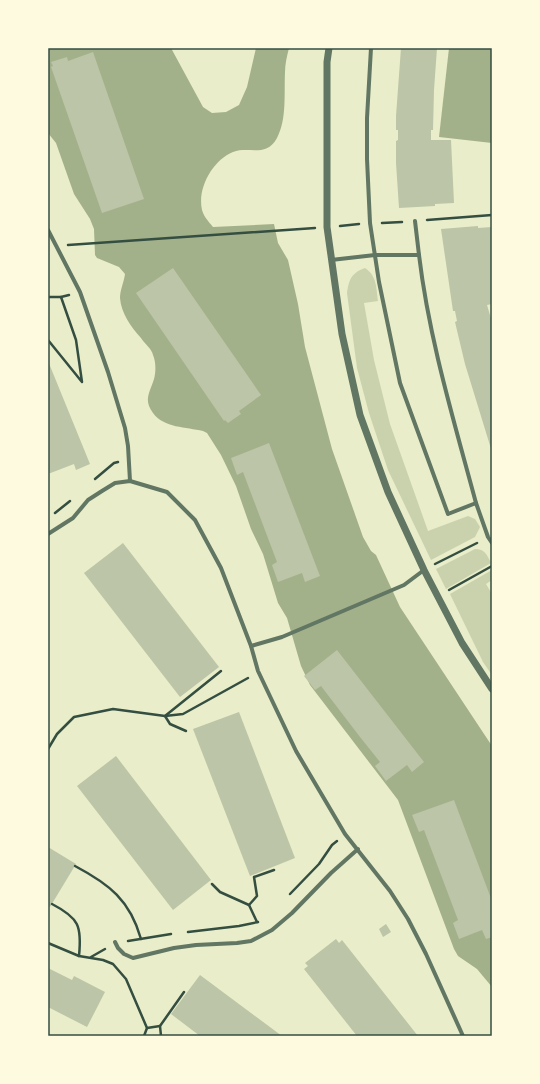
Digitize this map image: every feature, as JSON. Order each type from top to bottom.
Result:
[{"type":"street","points":[[329,48],[327,62],[327,227],[342,334],[360,415],[388,492],[437,597],[462,643],[492,689]]},
{"type":"street","points":[[371,48],[367,118],[370,223],[379,282],[400,383],[448,514],[476,503]]},
{"type":"street","points":[[415,221],[421,277],[435,346],[476,503],[492,542]]},
{"type":"street","points":[[48,230],[80,292],[108,372],[125,428],[128,446],[130,481]]},
{"type":"street","points":[[331,260],[375,255],[419,255]]},
{"type":"street","points":[[48,534],[73,518],[88,500],[115,483],[130,481],[167,492],[195,520],[221,568],[251,646],[258,671],[296,751],[345,834],[390,891],[408,919],[426,954],[463,1036]]},
{"type":"street","points":[[251,646],[282,637],[404,585],[424,570]]},
{"type":"street","points":[[115,942],[124,954],[133,958],[174,948],[237,943],[262,936],[292,914],[331,873],[358,850]]},
{"type":"path","points":[[370,223],[492,215]]},
{"type":"path","points":[[87,243],[276,232]]},
{"type":"path","points":[[48,297],[61,297],[80,292]]},
{"type":"path","points":[[48,340],[82,382],[76,340],[61,297]]},
{"type":"path","points":[[424,570],[490,536]]},
{"type":"path","points":[[437,597],[492,566]]},
{"type":"path","points":[[165,716],[221,671]]},
{"type":"path","points":[[48,749],[58,734],[74,717],[113,709],[165,716],[184,714],[242,682],[258,671]]},
{"type":"path","points":[[165,716],[170,724],[186,731]]},
{"type":"path","points":[[289,896],[319,864],[332,845],[345,834]]},
{"type":"path","points":[[75,866],[102,881],[116,892],[137,923],[141,939]]},
{"type":"path","points":[[249,905],[257,896],[254,877],[274,870]]},
{"type":"path","points":[[212,884],[220,892],[249,905],[257,922]]},
{"type":"path","points":[[52,904],[70,915],[77,924],[80,936],[79,956]]},
{"type":"path","points":[[180,933],[212,928],[231,927],[262,920]]},
{"type":"path","points":[[91,957],[115,942],[172,934]]},
{"type":"path","points":[[48,943],[79,956],[91,957],[113,964],[126,979],[147,1028],[144,1036]]},
{"type":"path","points":[[161,1036],[160,1026],[184,992]]},
{"type":"path","points":[[147,1028],[160,1026]]},
{"type":"shaded area","points":[[48,48],[171,48],[203,107],[212,113],[226,112],[239,105],[247,87],[256,48],[289,48],[285,69],[284,115],[277,138],[268,148],[262,150],[239,150],[219,161],[213,168],[204,184],[201,202],[202,210],[205,217],[213,227],[274,224],[278,243],[288,260],[298,304],[305,347],[332,449],[363,537],[371,551],[376,555],[400,607],[492,746],[492,987],[477,969],[458,956],[454,949],[398,800],[310,685],[301,666],[287,618],[278,603],[263,554],[251,529],[236,486],[221,455],[207,433],[163,422],[153,413],[148,404],[148,396],[155,376],[155,361],[151,351],[130,324],[122,309],[120,295],[125,274],[119,267],[97,258],[95,255],[94,229],[90,219],[74,194],[56,143],[48,133]]},
{"type":"shaded area","points":[[449,48],[492,48],[492,143],[439,137]]},
{"type":"shaded area","points":[[365,268],[374,278],[378,301],[364,303],[374,360],[390,424],[428,531],[468,516],[475,519],[480,527],[475,537],[431,560],[388,470],[369,413],[357,368],[347,293],[349,284],[354,275]]},
{"type":"shaded area","points":[[475,549],[483,551],[491,563],[446,589],[436,569]]},
{"type":"shaded area","points":[[492,570],[492,580],[486,584],[492,594],[492,675],[483,662],[450,594]]},
{"type":"building","points":[[401,48],[437,48],[433,130],[431,130],[431,140],[451,140],[454,203],[435,204],[435,206],[399,208],[396,163],[396,141],[398,140],[398,130],[396,130],[396,116]]},
{"type":"building","points":[[93,52],[144,199],[102,213],[51,67],[53,66],[51,62],[67,57],[68,61]]},
{"type":"building","points":[[478,226],[478,228],[492,227],[492,304],[487,305],[492,322],[492,452],[465,364],[455,322],[457,321],[455,311],[453,311],[441,229]]},
{"type":"building","points":[[173,268],[261,395],[239,411],[241,414],[228,423],[225,420],[224,421],[136,293]]},
{"type":"building","points":[[48,361],[90,464],[76,470],[74,464],[48,474]]},
{"type":"building","points":[[269,443],[320,576],[305,582],[302,573],[278,582],[272,565],[277,562],[243,472],[237,475],[231,458]]},
{"type":"building","points":[[123,543],[219,667],[180,697],[84,573]]},
{"type":"building","points":[[337,650],[424,762],[412,772],[407,765],[386,781],[375,766],[380,762],[321,686],[315,690],[304,676]]},
{"type":"building","points":[[239,712],[295,858],[250,876],[193,729]]},
{"type":"building","points":[[116,756],[211,880],[173,910],[77,786]]},
{"type":"building","points":[[454,800],[492,901],[492,937],[486,939],[482,930],[459,939],[453,923],[458,920],[424,830],[419,832],[412,815]]},
{"type":"building","points":[[48,847],[76,864],[50,907],[48,905]]},
{"type":"building","points":[[386,924],[391,932],[383,937],[379,929]]},
{"type":"building","points":[[336,939],[339,943],[342,940],[418,1036],[357,1036],[304,969],[308,966],[305,963]]},
{"type":"building","points":[[48,968],[72,980],[74,976],[105,992],[87,1027],[48,1007]]},
{"type":"building","points":[[200,975],[282,1036],[200,1036],[171,1014]]}]
